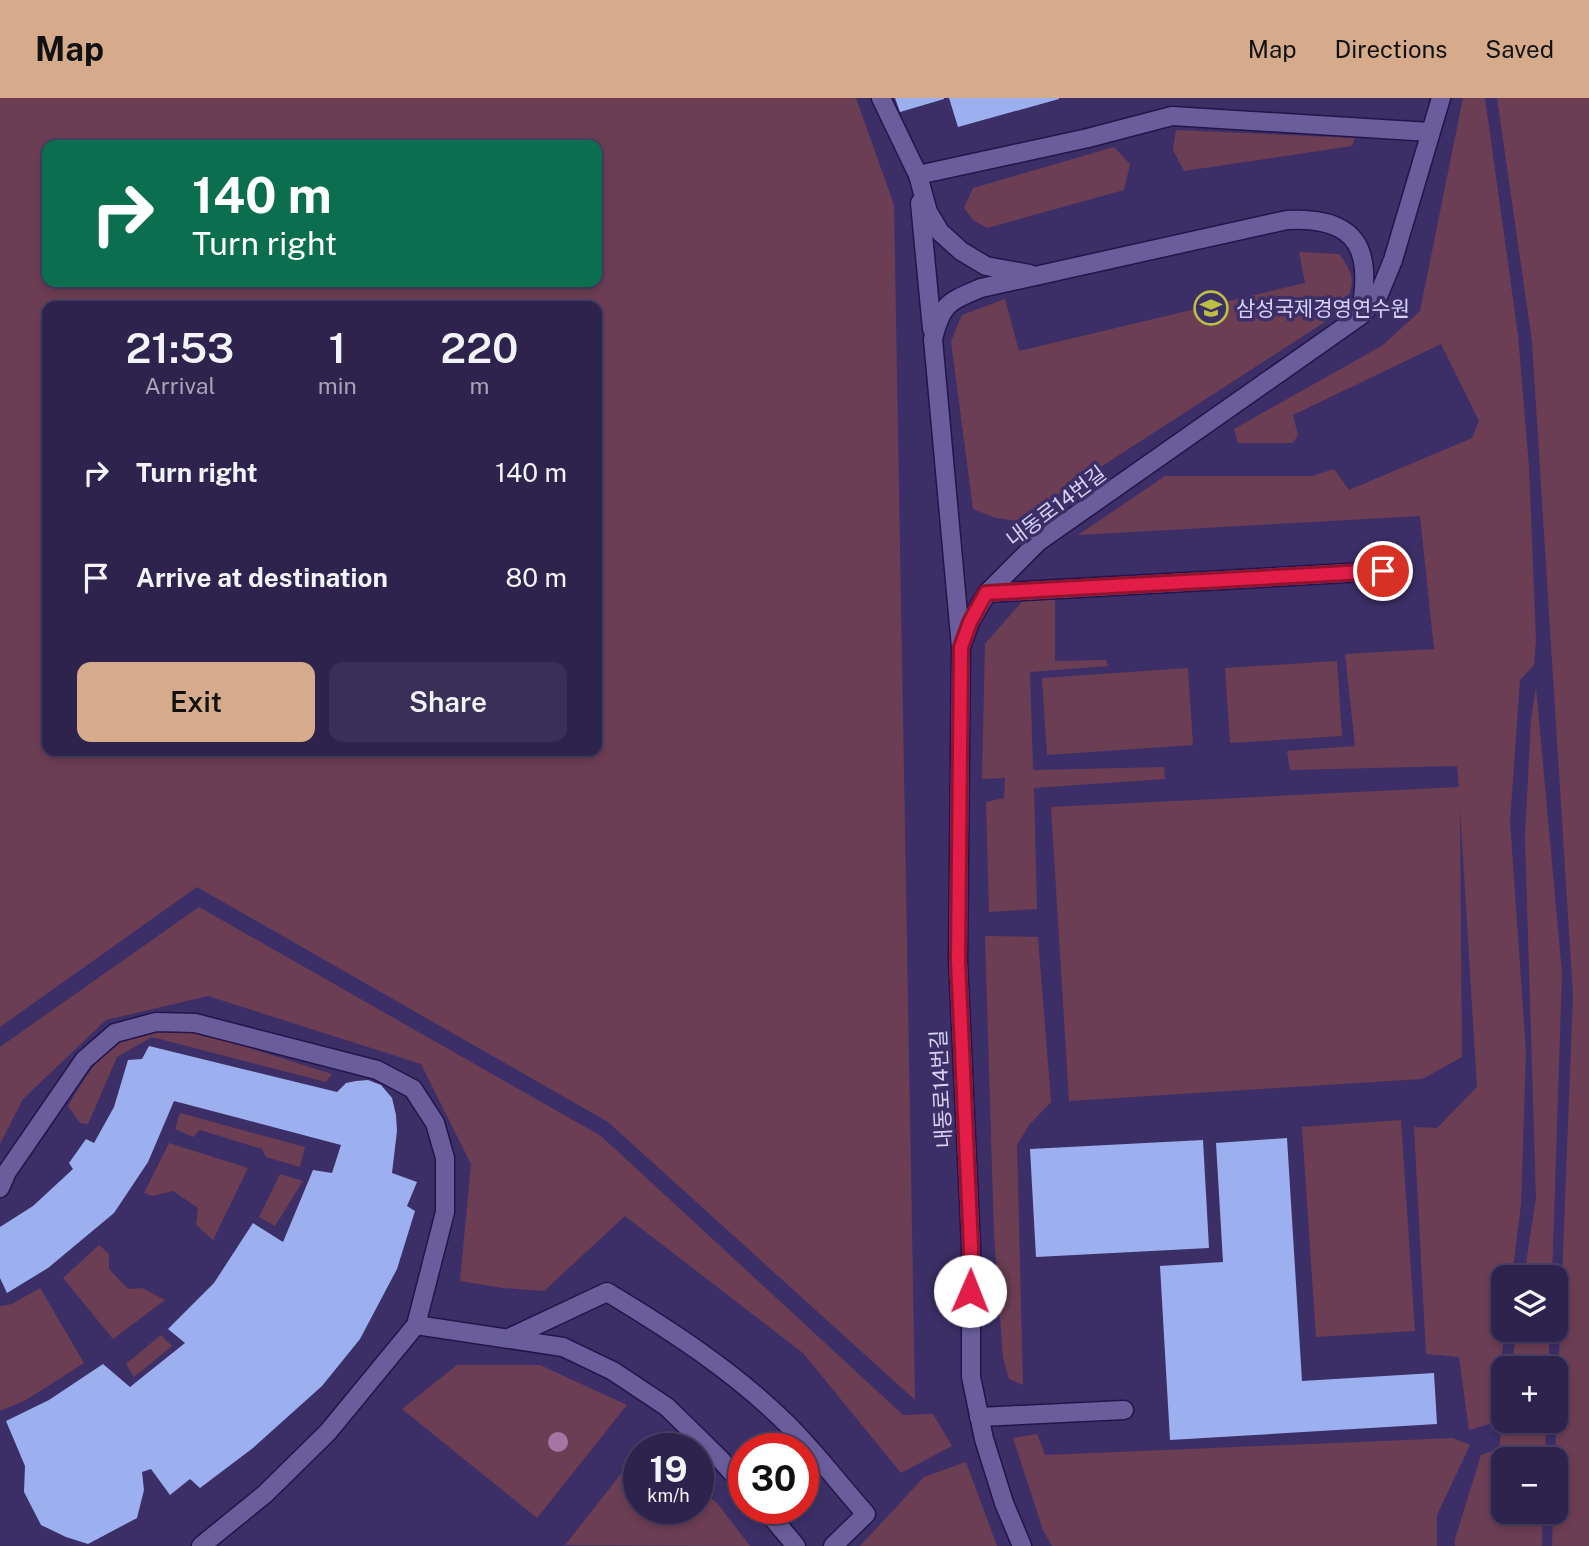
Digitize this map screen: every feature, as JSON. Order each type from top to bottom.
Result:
[{"type":"street","points":[[881,98],[918,175],[928,212],[940,232],[961,251],[986,266],[1037,276]]},
{"type":"street","name":"내동로14번길","points":[[1022,1546],[1003,1503],[971,1377],[971,1247],[958,961],[961,647],[970,622],[986,593],[1038,542],[1360,316],[1379,294],[1393,260],[1441,98]]},
{"type":"street","points":[[918,175],[1088,138],[1172,116],[1430,132]]},
{"type":"street","points":[[918,175],[961,647]]},
{"type":"street","points":[[933,339],[939,314],[955,299],[981,288],[1287,220],[1312,219],[1338,226],[1356,242],[1366,266],[1366,288],[1360,316]]},
{"type":"street","points":[[986,593],[1383,571]]},
{"type":"street","points":[[0,1188],[7,1172],[84,1060],[115,1033],[156,1022],[195,1023],[377,1070],[413,1089],[435,1123],[445,1158],[445,1212],[415,1325],[328,1432],[265,1494],[201,1546]]},
{"type":"street","points":[[509,1338],[607,1292],[674,1333],[735,1377],[785,1422],[866,1514],[833,1546]]},
{"type":"street","points":[[415,1325],[563,1347],[613,1371],[667,1408],[728,1468]]},
{"type":"street","points":[[979,1417],[1124,1410]]},
{"type":"street","points":[[777,1524],[796,1546]]},
{"type":"shaded area","points":[[0,98],[856,98],[894,205],[915,1400],[608,1122],[197,887],[0,1027]]},
{"type":"shaded area","points":[[1463,98],[1485,98],[1518,335],[1529,467],[1536,640],[1534,665],[1520,680],[1510,821],[1526,1052],[1521,1204],[1513,1265],[1491,1265],[1491,1342],[1503,1342],[1502,1356],[1491,1356],[1491,1424],[1469,1430],[1459,1357],[1426,1354],[1414,1127],[1437,1128],[1477,1087],[1460,808],[1462,1057],[1422,1079],[1069,1101],[1051,807],[1459,787],[1457,766],[1290,770],[1287,751],[1355,746],[1345,654],[1434,649],[1420,516],[1078,535],[1165,476],[1312,476],[1334,469],[1349,490],[1472,438],[1479,421],[1441,344],[1293,415],[1298,435],[1293,443],[1238,443],[1234,429],[1383,345],[1420,311]]},
{"type":"shaded area","points":[[1497,98],[1589,98],[1589,1546],[1552,1546],[1553,1524],[1568,1524],[1568,1447],[1555,1447],[1556,1433],[1568,1433],[1568,1356],[1559,1356],[1560,1342],[1568,1342],[1568,1265],[1563,1265],[1573,996],[1532,341]]},
{"type":"shaded area","points":[[1176,130],[1355,138],[1352,146],[1184,171],[1173,150]]},
{"type":"shaded area","points":[[1114,147],[1130,164],[1124,190],[987,228],[973,220],[964,208],[973,188]]},
{"type":"shaded area","points":[[1299,252],[1339,254],[1345,263],[1352,283],[1339,313],[1017,521],[996,518],[973,509],[951,341],[962,315],[1005,299],[1019,351],[1305,283]]},
{"type":"shaded area","points":[[1055,592],[1055,661],[1106,660],[1108,666],[1030,672],[1033,770],[1164,767],[1165,779],[1034,788],[1037,909],[989,912],[986,802],[1004,798],[1005,778],[982,779],[985,644],[1027,596]]},
{"type":"shaded area","points":[[1337,661],[1342,736],[1230,743],[1225,668]]},
{"type":"shaded area","points":[[1188,668],[1193,745],[1047,755],[1042,678]]},
{"type":"shaded area","points":[[1536,687],[1562,973],[1552,1265],[1526,1265],[1536,1198],[1525,837],[1531,720]]},
{"type":"shaded area","points":[[199,907],[601,1136],[903,1415],[933,1414],[952,1446],[901,1473],[803,1353],[625,1216],[544,1291],[460,1281],[471,1164],[421,1064],[208,996],[106,1020],[23,1099],[0,1144],[0,1047]]},
{"type":"shaded area","points":[[985,936],[1038,937],[1051,1102],[1029,1125],[1017,1145],[1023,1385],[1009,1379],[1003,1358],[994,1234]]},
{"type":"shaded area","points":[[186,1028],[332,1074],[326,1082],[152,1037],[117,1057],[88,1124],[80,1123],[68,1106],[102,1056],[127,1038],[143,1033]]},
{"type":"shaded area","points":[[180,1113],[305,1147],[300,1167],[266,1157],[262,1149],[200,1130],[193,1137],[175,1129]]},
{"type":"shaded area","points":[[1401,1120],[1415,1331],[1316,1337],[1302,1127]]},
{"type":"shaded area","points":[[169,1143],[248,1168],[213,1240],[196,1225],[198,1208],[173,1191],[153,1196],[144,1193]]},
{"type":"shaded area","points":[[280,1174],[303,1181],[275,1226],[259,1217]]},
{"type":"shaded area","points":[[99,1245],[109,1254],[109,1269],[128,1289],[142,1288],[165,1300],[113,1339],[63,1278]]},
{"type":"shaded area","points":[[40,1288],[84,1363],[26,1400],[0,1411],[0,1306],[12,1304]]},
{"type":"shaded area","points":[[161,1335],[172,1346],[134,1377],[126,1364]]},
{"type":"shaded area","points":[[1515,1342],[1549,1342],[1549,1356],[1513,1356]]},
{"type":"shaded area","points":[[457,1365],[540,1365],[627,1405],[537,1518],[402,1409]]},
{"type":"shaded area","points":[[1501,1433],[1546,1433],[1545,1447],[1499,1447]]},
{"type":"shaded area","points":[[1037,1434],[1045,1455],[1453,1438],[1470,1445],[1437,1515],[1437,1546],[1052,1546],[1043,1530],[1013,1438]]},
{"type":"shaded area","points":[[1491,1452],[1491,1524],[1543,1524],[1542,1546],[1455,1546],[1481,1455]]},
{"type":"shaded area","points":[[966,1462],[997,1546],[860,1546],[924,1477]]},
{"type":"shaded area","points":[[623,1471],[623,1524],[714,1524],[714,1500],[728,1517],[728,1524],[733,1524],[750,1546],[565,1545]]},
{"type":"building","points":[[895,98],[944,98],[944,99],[900,112]]},
{"type":"building","points":[[949,98],[1059,98],[1059,99],[958,127]]},
{"type":"building","points":[[149,1046],[337,1092],[346,1083],[356,1081],[368,1080],[381,1085],[392,1098],[396,1115],[392,1173],[417,1182],[407,1206],[415,1211],[397,1269],[360,1339],[322,1386],[253,1448],[200,1488],[190,1479],[170,1495],[151,1469],[142,1472],[144,1490],[137,1518],[88,1544],[41,1525],[24,1492],[25,1466],[6,1421],[49,1400],[103,1364],[130,1387],[185,1343],[168,1329],[214,1283],[253,1223],[283,1242],[313,1170],[332,1173],[341,1145],[174,1101],[148,1162],[114,1213],[48,1268],[7,1293],[0,1278],[0,1227],[33,1206],[73,1169],[69,1163],[86,1139],[94,1143],[114,1107],[128,1060],[142,1059]]},
{"type":"building","points":[[1287,1138],[1302,1381],[1434,1373],[1437,1424],[1170,1440],[1160,1266],[1223,1262],[1216,1143]]},
{"type":"building","points":[[1203,1140],[1209,1248],[1036,1257],[1030,1149]]},
{"type":"place","name":"삼성국제경영연수원","points":[[1211,308]]},
{"type":"route","points":[[970,1291],[971,1247],[958,961],[961,647],[970,622],[986,593],[1383,571]]}]
